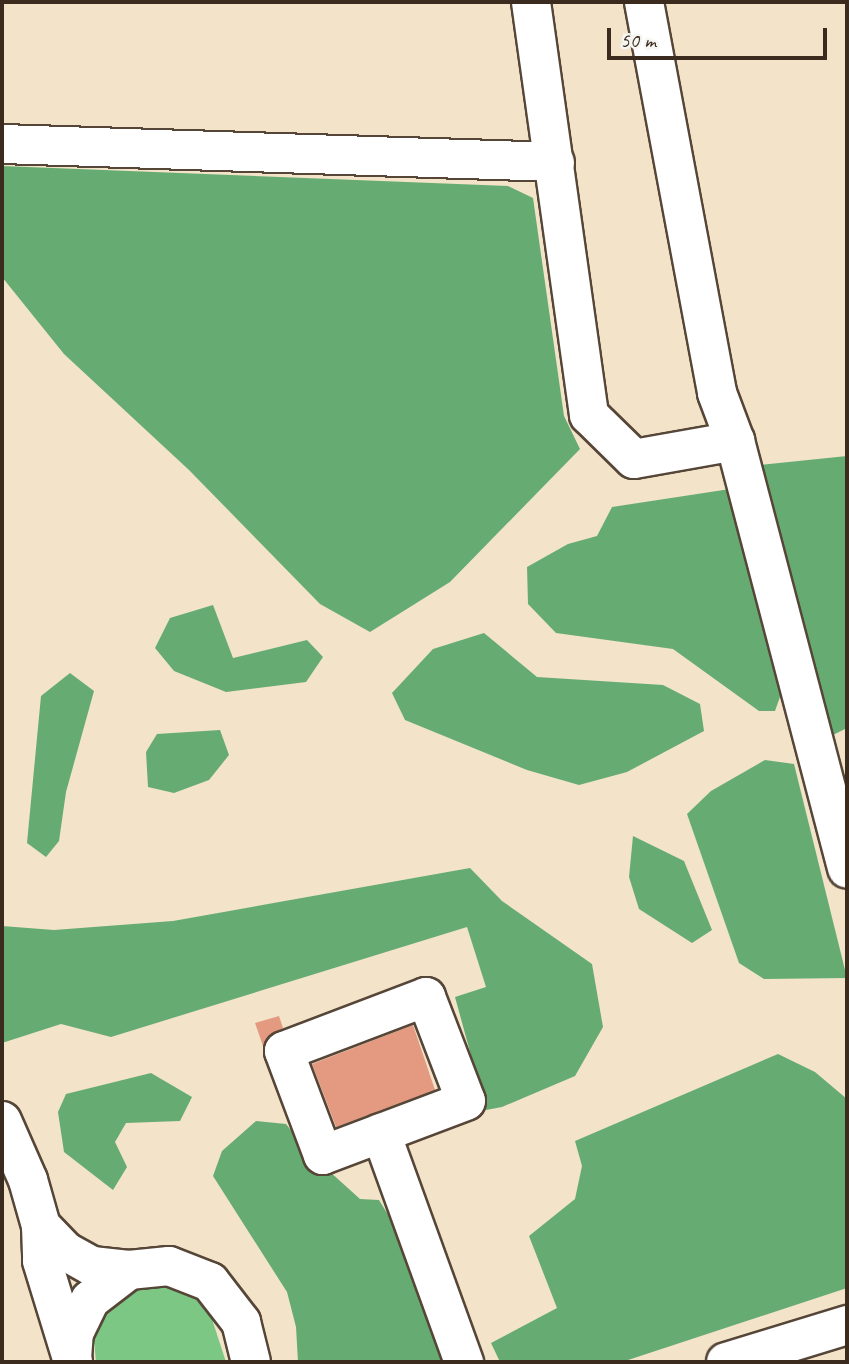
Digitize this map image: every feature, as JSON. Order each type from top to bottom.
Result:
[{"type":"street","points":[[531,2],[589,415],[634,459],[735,441]]},
{"type":"street","points":[[644,2],[718,393],[735,441],[847,869]]},
{"type":"street","points":[[2,144],[555,162]]},
{"type":"street","points":[[426,997],[466,1101],[381,1133],[323,1155],[284,1051],[426,997]]},
{"type":"street","points":[[2,1121],[15,1146],[41,1226],[42,1261],[73,1360]]},
{"type":"street","points":[[381,1133],[464,1362]]},
{"type":"street","points":[[41,1226],[78,1261],[129,1270],[169,1266],[210,1282],[241,1322],[251,1362]]},
{"type":"street","points":[[73,1360],[74,1333],[90,1300],[129,1270]]},
{"type":"street","points":[[726,1362],[847,1325]]},
{"type":"green space","points":[[2,166],[508,186],[533,198],[564,416],[580,449],[450,582],[370,632],[320,604],[189,470],[64,354],[2,277]]},
{"type":"green space","points":[[847,456],[847,728],[823,740],[750,466]]},
{"type":"green space","points":[[730,489],[781,694],[775,711],[759,711],[673,649],[556,633],[528,604],[527,567],[568,544],[597,536],[612,507]]},
{"type":"green space","points":[[213,605],[233,658],[307,640],[323,657],[306,682],[226,692],[174,671],[155,648],[170,618]]},
{"type":"green space","points":[[484,633],[537,677],[663,685],[700,704],[704,731],[627,772],[579,785],[527,770],[405,720],[392,693],[433,649]]},
{"type":"green space","points":[[70,673],[94,691],[66,792],[59,841],[46,857],[27,843],[41,696]]},
{"type":"green space","points":[[220,730],[229,755],[209,780],[174,793],[148,787],[146,752],[157,734]]},
{"type":"green space","points":[[765,760],[794,764],[847,978],[764,979],[739,963],[687,814],[711,791]]},
{"type":"green space","points":[[633,836],[684,861],[712,930],[692,943],[639,909],[629,877]]},
{"type":"green space","points":[[470,868],[502,901],[592,964],[603,1027],[575,1076],[502,1107],[486,1110],[455,997],[486,987],[467,927],[111,1037],[61,1024],[2,1043],[2,926],[54,930],[173,921]]},
{"type":"green space","points":[[778,1054],[815,1072],[847,1099],[847,1288],[622,1362],[500,1362],[491,1343],[557,1308],[529,1236],[575,1199],[582,1166],[575,1141]]},
{"type":"green space","points":[[151,1073],[192,1097],[180,1121],[126,1123],[115,1142],[127,1167],[113,1190],[64,1152],[58,1112],[66,1094]]},
{"type":"green space","points":[[256,1121],[286,1124],[308,1152],[360,1199],[379,1200],[429,1281],[456,1362],[298,1362],[296,1327],[287,1292],[213,1176],[222,1151]]},
{"type":"green space","points":[[170,1285],[199,1299],[210,1313],[226,1362],[96,1362],[94,1341],[108,1309],[137,1288]]},
{"type":"building","points":[[279,1016],[283,1028],[268,1037],[263,1046],[255,1023]]},
{"type":"building","points":[[413,1025],[435,1090],[336,1127],[312,1064]]}]
